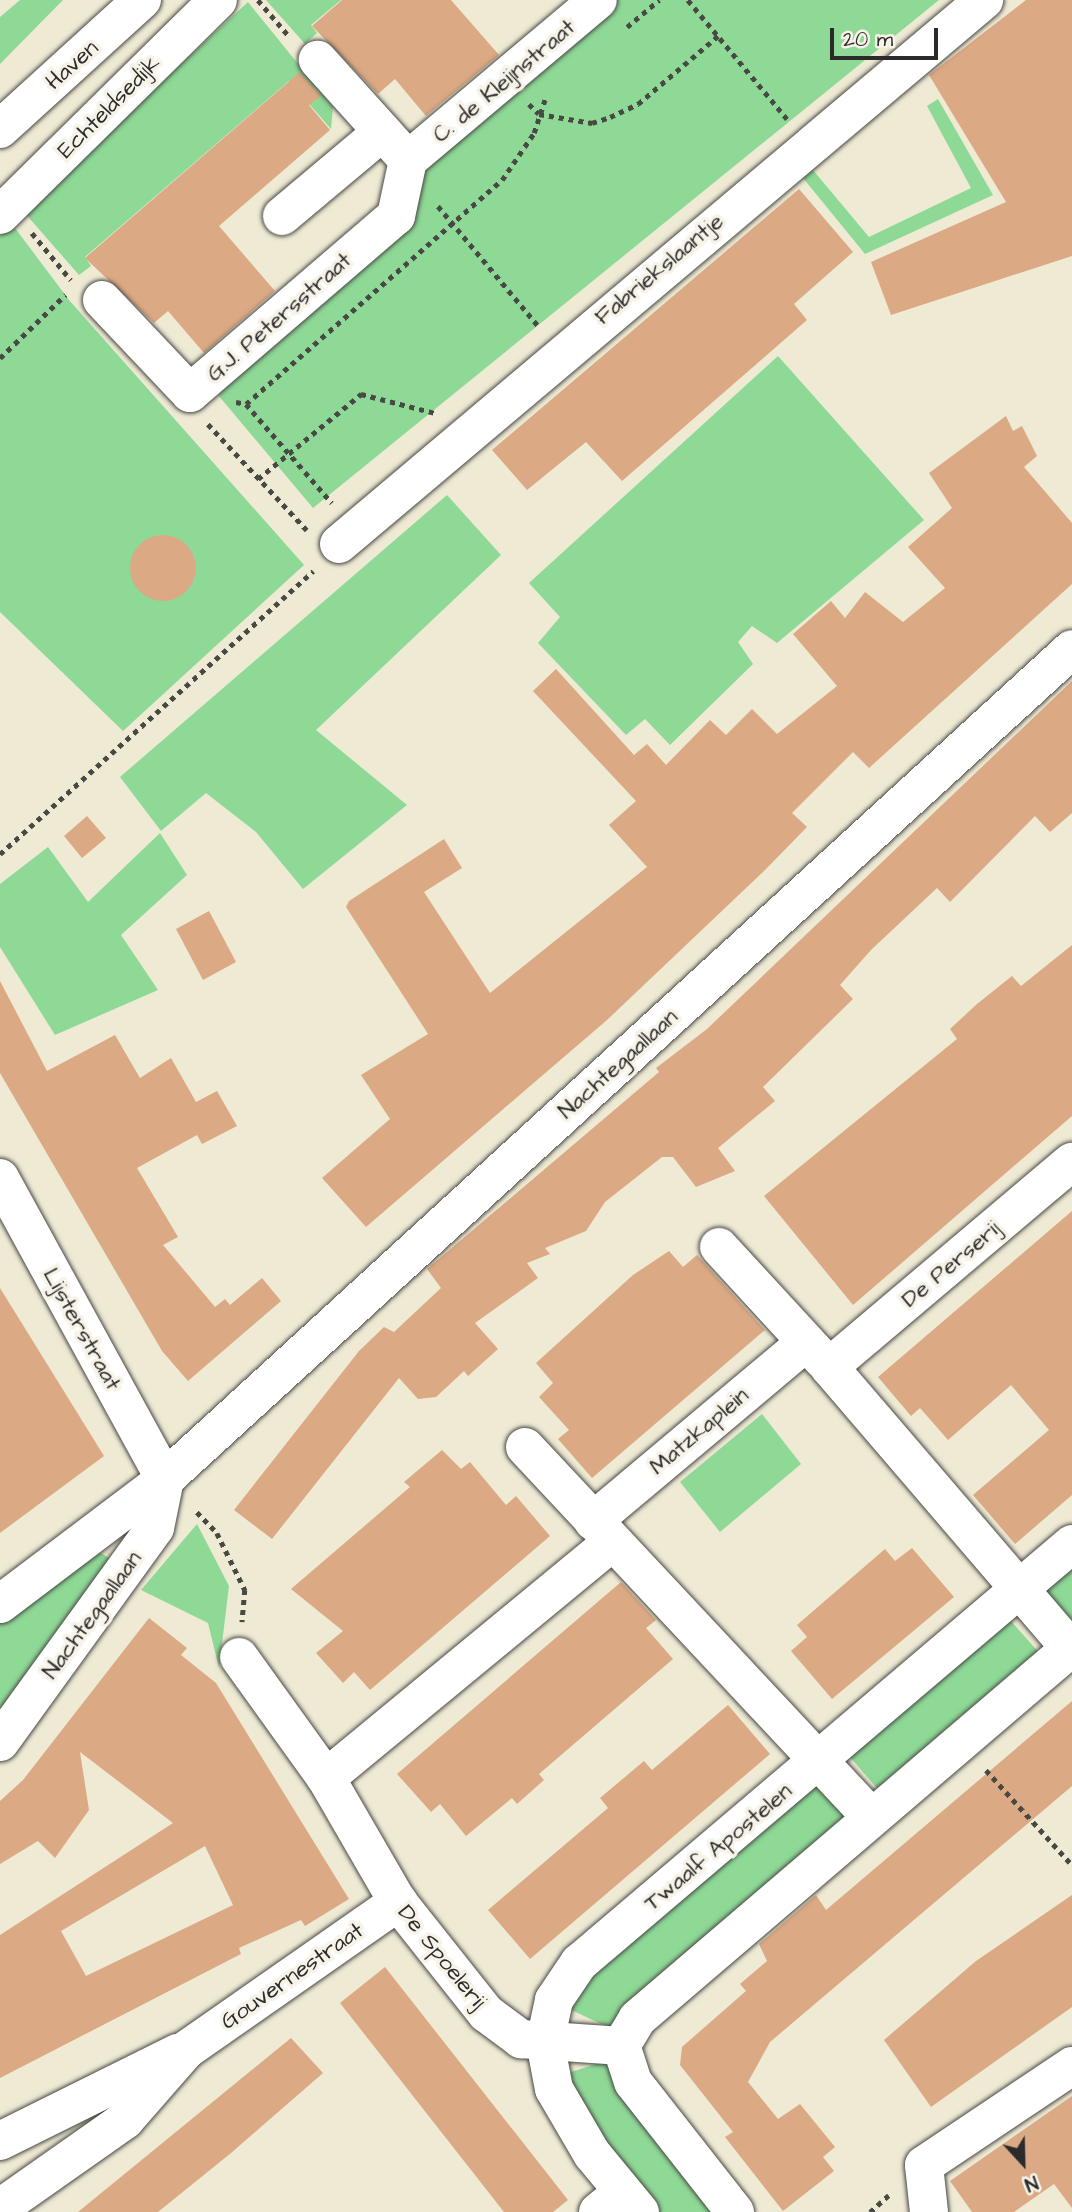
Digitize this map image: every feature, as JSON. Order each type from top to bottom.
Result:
[{"type":"street","name":"Haven","points":[[0,129],[142,0]]},
{"type":"street","name":"Echteldsedijk","points":[[11,219],[218,0]]},
{"type":"street","name":"C. de Kleijnstraat","points":[[405,174],[505,80],[598,0]]},
{"type":"street","name":"Fabriekslaantje","points":[[339,544],[808,144],[984,0]]},
{"type":"street","points":[[304,48],[382,132],[405,174]]},
{"type":"street","points":[[282,216],[382,132]]},
{"type":"street","name":"G.J. Petersstraat","points":[[190,393],[396,216],[405,174]]},
{"type":"street","points":[[83,289],[190,393]]},
{"type":"street","name":"Nachtegaallaan","points":[[0,1604],[164,1479],[1072,649]]},
{"type":"street","name":"De Perserij","points":[[818,1354],[1072,1162]]},
{"type":"street","name":"Lijsterstraat","points":[[0,1178],[164,1479]]},
{"type":"street","points":[[719,1247],[818,1354],[1019,1590],[1071,1647],[636,2019],[621,2046],[633,2082],[735,2212]]},
{"type":"street","name":"Matzkaplein","points":[[602,1531],[818,1354]]},
{"type":"street","points":[[525,1447],[871,1817]]},
{"type":"street","name":"Nachtegaallaan","points":[[0,1742],[155,1528],[164,1479]]},
{"type":"street","points":[[326,1777],[602,1531]]},
{"type":"street","name":"Twaalf Apostelen","points":[[620,2205],[554,2088],[545,2042],[554,2000],[579,1963],[821,1761],[1072,1544]]},
{"type":"street","name":"De Spoelerij","points":[[239,1657],[326,1777],[398,1902],[486,2013],[521,2039],[621,2046]]},
{"type":"street","name":"Gouvernestraat","points":[[0,2141],[186,2050],[398,1902]]},
{"type":"street","name":"Gouvernestraat","points":[[0,2208],[125,2120],[186,2050]]},
{"type":"street","points":[[929,2212],[923,2165],[1072,2066]]},
{"type":"path","points":[[258,0],[304,48]]},
{"type":"path","points":[[688,0],[808,144]]},
{"type":"path","points":[[505,80],[539,114],[592,123],[638,104],[718,36]]},
{"type":"path","points":[[405,174],[424,191],[561,353]]},
{"type":"path","points":[[0,358],[83,289],[11,219]]},
{"type":"path","points":[[258,479],[338,407],[374,392],[436,413],[465,439]]},
{"type":"path","name":"G.J. Petersstraat","points":[[190,393],[213,434],[309,533],[339,544]]},
{"type":"path","points":[[0,854],[263,622],[339,544],[343,517],[246,404]]},
{"type":"path","points":[[164,1479],[217,1534],[244,1590],[239,1657]]},
{"type":"path","points":[[960,1741],[1072,1865]]},
{"type":"green space","points":[[20,0],[63,0],[0,64],[0,17]]},
{"type":"green space","points":[[266,0],[341,0],[311,25],[317,33],[305,44]]},
{"type":"green space","points":[[615,0],[939,0],[313,508],[218,395],[407,220],[420,172]]},
{"type":"green space","points":[[248,2],[333,107],[331,129],[289,81],[85,257],[91,266],[79,275],[23,211]]},
{"type":"green space","points":[[938,99],[993,195],[865,254],[803,178],[813,170],[869,237],[971,188],[927,106]]},
{"type":"green space","points":[[12,224],[69,300],[304,565],[123,731],[0,612],[0,236]]},
{"type":"green space","points":[[778,356],[924,520],[777,643],[752,626],[738,642],[753,664],[670,745],[645,719],[626,735],[538,643],[560,617],[529,583]]},
{"type":"green space","points":[[447,495],[501,555],[316,730],[407,805],[303,889],[256,832],[206,793],[161,831],[120,777]]},
{"type":"green space","points":[[160,833],[187,875],[121,935],[158,990],[55,1035],[0,947],[0,884],[48,847],[88,902]]},
{"type":"green space","points":[[762,1414],[801,1464],[720,1532],[680,1482]]},
{"type":"green space","points":[[197,1524],[229,1586],[219,1668],[208,1623],[141,1590]]},
{"type":"green space","points":[[98,1551],[112,1560],[0,1723],[0,1613]]},
{"type":"green space","points":[[1072,1566],[1072,1626],[1042,1592]]},
{"type":"green space","points":[[1009,1619],[1043,1657],[882,1794],[849,1756]]},
{"type":"green space","points":[[819,1782],[852,1820],[612,2029],[567,2008],[591,1977]]},
{"type":"green space","points":[[605,2061],[612,2077],[717,2212],[656,2212],[581,2114],[562,2075]]},
{"type":"building","points":[[342,0],[451,0],[499,55],[426,116],[395,79],[378,94],[312,26]]},
{"type":"building","points":[[1026,0],[1072,0],[1072,256],[891,315],[871,262],[1006,202],[929,75]]},
{"type":"building","points":[[300,72],[321,96],[309,105],[330,130],[219,226],[275,291],[204,353],[168,311],[154,323],[85,258]]},
{"type":"building","points":[[799,189],[853,252],[794,304],[807,320],[622,481],[586,442],[527,490],[492,450]]},
{"type":"building","points":[[1006,416],[1013,431],[1022,426],[1037,456],[1024,467],[1072,523],[1072,584],[869,768],[853,752],[792,813],[807,827],[766,869],[607,1020],[366,1227],[322,1178],[390,1119],[361,1075],[428,1034],[346,907],[349,901],[444,839],[462,868],[424,892],[490,993],[647,867],[609,825],[636,801],[533,691],[556,669],[634,755],[647,744],[666,765],[710,720],[726,735],[752,709],[777,734],[837,686],[793,634],[831,601],[845,618],[865,592],[903,622],[945,588],[908,547],[952,508],[929,473]]},
{"type":"building","points":[[163,535],[176,538],[186,545],[193,555],[196,568],[193,581],[186,591],[176,598],[163,601],[150,598],[140,591],[133,581],[130,568],[133,555],[140,545],[150,538]]},
{"type":"building","points":[[1072,681],[1072,813],[1050,832],[1035,816],[950,902],[937,888],[871,950],[840,985],[853,999],[763,1087],[775,1101],[718,1148],[735,1171],[696,1187],[673,1157],[662,1157],[605,1202],[586,1231],[545,1248],[550,1254],[527,1263],[538,1278],[475,1323],[498,1349],[468,1376],[464,1371],[436,1397],[418,1399],[399,1378],[272,1539],[234,1510],[359,1351],[384,1327],[394,1332],[441,1288],[427,1269],[659,1072],[656,1068],[707,1029]]},
{"type":"building","points":[[87,816],[106,838],[82,858],[64,836]]},
{"type":"building","points":[[209,911],[236,962],[203,980],[176,929]]},
{"type":"building","points":[[1072,945],[1072,1116],[853,1305],[764,1196],[957,1039],[950,1029],[977,1004],[1012,976],[1021,986]]},
{"type":"building","points":[[0,981],[47,1071],[115,1035],[140,1078],[171,1058],[196,1102],[217,1091],[237,1126],[202,1144],[197,1135],[137,1168],[178,1237],[163,1245],[215,1307],[225,1299],[230,1305],[262,1278],[281,1301],[188,1381],[162,1351],[0,1073]]},
{"type":"building","points":[[1072,1211],[1072,1495],[1015,1544],[973,1495],[1049,1430],[1011,1385],[948,1440],[920,1408],[911,1416],[878,1377]]},
{"type":"building","points":[[669,1251],[683,1267],[697,1255],[765,1330],[592,1478],[558,1439],[569,1430],[539,1397],[553,1383],[536,1363],[633,1275]]},
{"type":"building","points":[[0,1288],[104,1456],[0,1533]]},
{"type":"building","points":[[442,1450],[461,1469],[470,1462],[506,1505],[516,1496],[550,1536],[370,1690],[354,1672],[343,1683],[316,1653],[343,1631],[291,1589],[410,1487],[404,1482]]},
{"type":"building","points":[[912,1548],[954,1597],[832,1699],[791,1651],[807,1637],[797,1625],[885,1549],[895,1561]]},
{"type":"building","points":[[621,1582],[656,1620],[646,1628],[673,1659],[539,1774],[544,1780],[517,1804],[512,1798],[466,1836],[440,1804],[431,1812],[397,1774]]},
{"type":"building","points":[[149,1618],[187,1648],[181,1655],[216,1683],[349,1899],[305,1926],[301,1920],[239,1948],[241,1954],[0,2078],[0,1935],[173,1823],[80,1752],[89,1810],[55,1858],[38,1841],[0,1864],[0,1801],[23,1780]],"holes":[[[205,1846],[233,1905],[86,1976],[61,1931]]]},
{"type":"building","points":[[1072,1701],[1072,1786],[770,2042],[748,2082],[778,2119],[800,2104],[835,2147],[823,2157],[834,2171],[783,2211],[725,2137],[733,2132],[680,2065],[682,2047],[746,1991],[740,1984],[767,1961],[759,1944],[816,1895],[826,1910]]},
{"type":"building","points":[[728,1705],[770,1754],[530,1959],[488,1910],[608,1808],[600,1798],[644,1761],[652,1770]]},
{"type":"building","points":[[1072,1895],[1072,2007],[931,2107],[884,2040],[976,1961]]},
{"type":"building","points":[[385,1967],[568,2200],[553,2212],[504,2212],[340,2003]]},
{"type":"building","points":[[291,2038],[323,2073],[231,2153],[158,2212],[78,2212]]},
{"type":"building","points":[[1072,2096],[1072,2208],[1054,2184],[1014,2212],[972,2212],[950,2181]]}]
